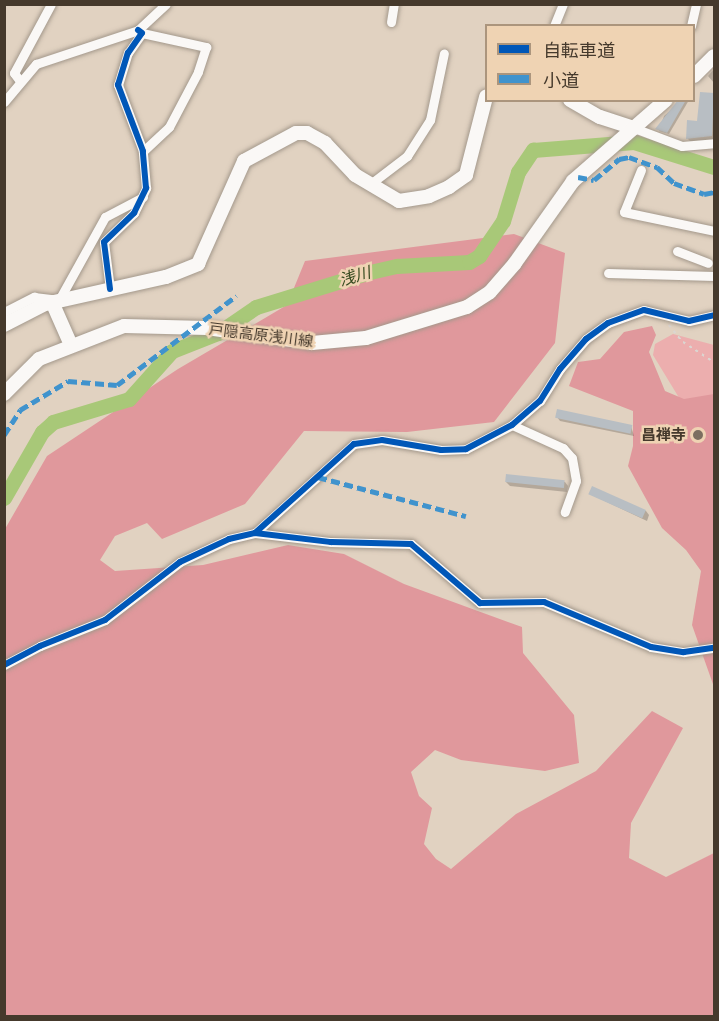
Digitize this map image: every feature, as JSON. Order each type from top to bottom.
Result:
[{"type":"main road","points":[[696,69],[714,56]]},
{"type":"main road","points":[[4,325],[56,301],[185,272],[198,264],[240,166],[296,134],[307,133],[325,143],[369,185],[399,201],[413,200],[449,187],[466,175],[485,101]]},
{"type":"main road","points":[[574,102],[631,131]]},
{"type":"main road","name":"戸隠高原浅川線","points":[[4,394],[39,359],[124,326],[207,328],[312,343],[366,338],[467,307],[490,292],[573,181],[664,102]]},
{"type":"main road","points":[[56,301],[71,345]]},
{"type":"street","points":[[20,81],[14,73],[51,4]]},
{"type":"street","points":[[110,289],[104,242],[134,213],[143,197],[143,151],[118,85],[128,53],[140,32],[166,4]]},
{"type":"street","points":[[391,22],[394,4]]},
{"type":"street","points":[[555,24],[564,4]]},
{"type":"street","points":[[691,24],[696,4]]},
{"type":"street","points":[[4,102],[36,64],[140,32],[206,47],[198,72],[169,127],[143,151]]},
{"type":"street","points":[[369,185],[407,156],[430,120],[444,53]]},
{"type":"street","points":[[631,131],[682,146],[714,143]]},
{"type":"street","points":[[641,170],[624,212],[714,231]]},
{"type":"street","points":[[4,312],[34,297],[56,301],[105,217],[143,197]]},
{"type":"street","points":[[608,273],[714,276],[711,259],[677,251]]},
{"type":"street","points":[[255,533],[354,444],[382,440],[441,450],[466,448],[512,425],[540,401],[560,369],[586,339],[632,312],[662,314],[688,321],[714,315]]},
{"type":"street","points":[[512,425],[563,448],[572,458],[576,481],[565,512]]},
{"type":"street","points":[[4,665],[40,646],[105,620],[180,562],[218,544],[255,533],[331,542],[411,544],[480,603],[544,602],[651,647],[684,652],[714,648]]},
{"type":"path","points":[[662,314],[683,342],[714,362]]},
{"type":"shaded area","points":[[514,234],[565,253],[555,343],[494,422],[407,432],[304,431],[245,504],[162,539],[147,523],[115,536],[100,560],[115,571],[203,565],[288,545],[344,554],[404,584],[522,627],[523,653],[574,715],[579,763],[545,771],[461,760],[435,750],[411,772],[419,796],[432,808],[424,844],[436,859],[451,869],[516,814],[596,771],[652,711],[683,728],[631,823],[629,858],[666,877],[714,853],[714,1016],[5,1016],[5,529],[47,456],[178,369],[287,305],[305,261]]},
{"type":"shaded area","points":[[652,326],[656,335],[649,352],[665,391],[684,399],[714,394],[714,687],[692,625],[701,571],[686,550],[662,528],[628,466],[633,446],[633,411],[569,386],[578,362],[600,359],[624,332]]},
{"type":"shaded area","name":"昌禅寺","points":[[673,334],[714,345],[714,516],[681,401],[653,355],[655,344]]},
{"type":"building","points":[[700,92],[714,93],[712,136],[686,139],[687,120],[697,121]]},
{"type":"building","points":[[676,102],[685,102],[667,133],[655,129]]},
{"type":"building","points":[[557,409],[632,425],[630,434],[555,418]]},
{"type":"building","points":[[506,474],[565,480],[564,488],[505,482]]},
{"type":"building","points":[[592,486],[646,510],[642,518],[588,494]]},
{"type":"waterway","name":"浅川","points":[[4,498],[42,432],[53,422],[129,399],[172,351],[218,333],[256,307],[370,272],[397,266],[469,262],[479,256],[503,221],[518,172],[533,150],[634,142],[714,167]]},
{"type":"marked path","points":[[578,177],[594,180],[619,159],[629,157],[657,167],[674,183],[704,194],[714,192]]},
{"type":"marked path","points":[[4,435],[20,410],[68,381],[117,385],[236,296]]},
{"type":"marked path","points":[[318,477],[466,516]]},
{"type":"cycle path","points":[[110,289],[104,242],[134,213],[146,188],[143,151],[118,85],[128,53],[142,33],[138,30]]},
{"type":"cycle path","points":[[255,533],[354,444],[382,440],[441,450],[466,449],[512,425],[540,401],[560,369],[586,339],[608,323],[644,310],[689,321],[714,315]]},
{"type":"cycle path","points":[[4,665],[40,646],[105,620],[180,562],[229,539],[255,533],[331,542],[411,544],[480,603],[544,602],[651,647],[684,652],[714,648]]},
{"type":"place","name":"昌禅寺","points":[[698,435]]}]
